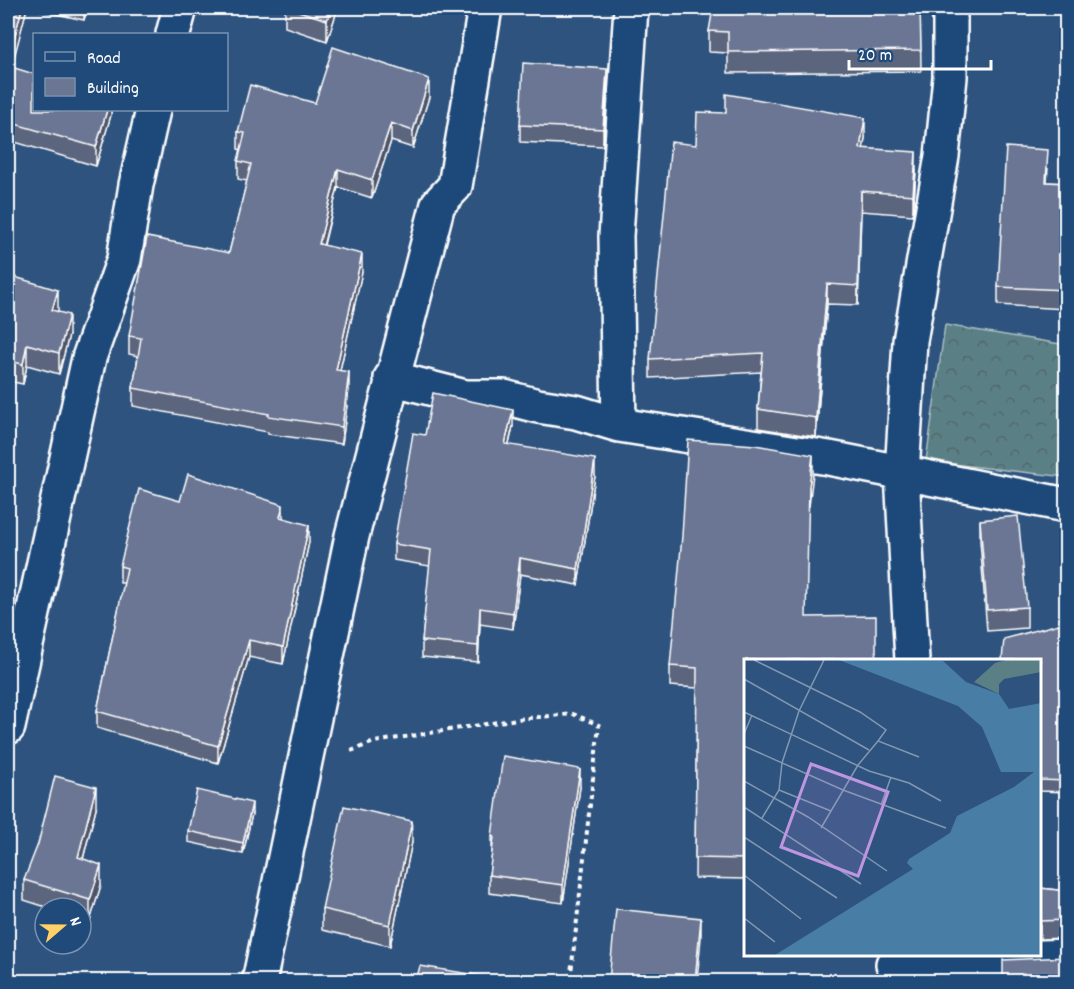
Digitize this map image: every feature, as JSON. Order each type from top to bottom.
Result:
[{"type":"street","points":[[173,33],[180,8]]},
{"type":"street","points":[[258,981],[351,536],[438,204],[455,186],[485,8]]},
{"type":"street","points":[[619,425],[616,236],[631,8]]},
{"type":"street","points":[[912,659],[902,473],[910,341],[942,156],[950,77],[950,8]]},
{"type":"street","points":[[8,727],[89,358],[124,259],[136,185],[153,111]]},
{"type":"street","points":[[391,378],[465,397],[504,397],[538,406],[576,412],[619,425],[829,458],[1066,505]]},
{"type":"street","points":[[894,967],[1066,956]]},
{"type":"path","points":[[301,781],[316,765],[374,742],[517,719],[573,714],[599,725],[570,981]]},
{"type":"green space","points":[[945,325],[1066,345],[1066,477],[926,461]]},
{"type":"building","points":[[8,8],[22,8],[8,62]]},
{"type":"building","points":[[289,8],[332,8],[327,20]]},
{"type":"building","points":[[713,8],[920,8],[921,50],[728,52],[728,32],[709,31]]},
{"type":"building","points":[[333,47],[429,79],[413,131],[391,123],[372,180],[338,169],[319,244],[362,254],[336,370],[349,372],[342,427],[268,416],[269,414],[133,388],[141,338],[129,336],[147,237],[229,253],[251,164],[238,161],[245,133],[238,132],[250,85],[315,103]]},
{"type":"building","points":[[523,63],[607,69],[603,129],[520,125]]},
{"type":"building","points":[[8,66],[33,74],[33,111],[107,111],[96,147],[8,122]]},
{"type":"building","points":[[726,94],[865,118],[860,148],[916,152],[913,195],[861,191],[858,286],[827,284],[816,418],[758,409],[763,353],[650,359],[671,142],[696,145],[697,112],[726,113]]},
{"type":"building","points":[[1006,147],[1048,150],[1046,182],[1066,183],[1066,290],[998,287]]},
{"type":"building","points":[[8,275],[58,290],[52,310],[69,315],[59,353],[27,344],[23,364],[8,361]]},
{"type":"building","points":[[433,393],[513,410],[505,444],[595,459],[578,569],[520,558],[513,613],[480,608],[478,646],[422,641],[431,550],[394,544],[413,433],[425,435]]},
{"type":"building","points":[[8,414],[11,416],[8,431]]},
{"type":"building","points":[[688,440],[755,445],[813,455],[809,487],[806,617],[876,616],[876,659],[744,659],[744,859],[695,858],[697,668],[670,666]]},
{"type":"building","points":[[188,474],[283,505],[280,517],[309,525],[283,647],[249,640],[218,746],[97,711],[127,568],[120,566],[139,489],[180,501]]},
{"type":"building","points":[[1018,516],[1027,607],[987,610],[980,520]]},
{"type":"building","points":[[1066,622],[1066,781],[1041,780],[1041,659],[1002,659],[1004,639]]},
{"type":"building","points":[[503,756],[580,769],[563,885],[489,875]]},
{"type":"building","points":[[55,776],[96,787],[78,857],[101,865],[91,896],[77,896],[24,880],[38,844]]},
{"type":"building","points":[[197,790],[252,803],[243,843],[188,831]]},
{"type":"building","points":[[344,806],[412,821],[390,925],[322,909]]},
{"type":"building","points":[[1041,888],[1066,891],[1066,920],[1041,921]]},
{"type":"building","points":[[616,909],[701,918],[695,981],[609,981]]},
{"type":"building","points":[[1066,957],[1066,981],[1003,981],[1003,960]]},
{"type":"building","points":[[420,966],[513,981],[416,981]]},
{"type":"building","points":[[767,979],[792,981],[766,981]]}]
